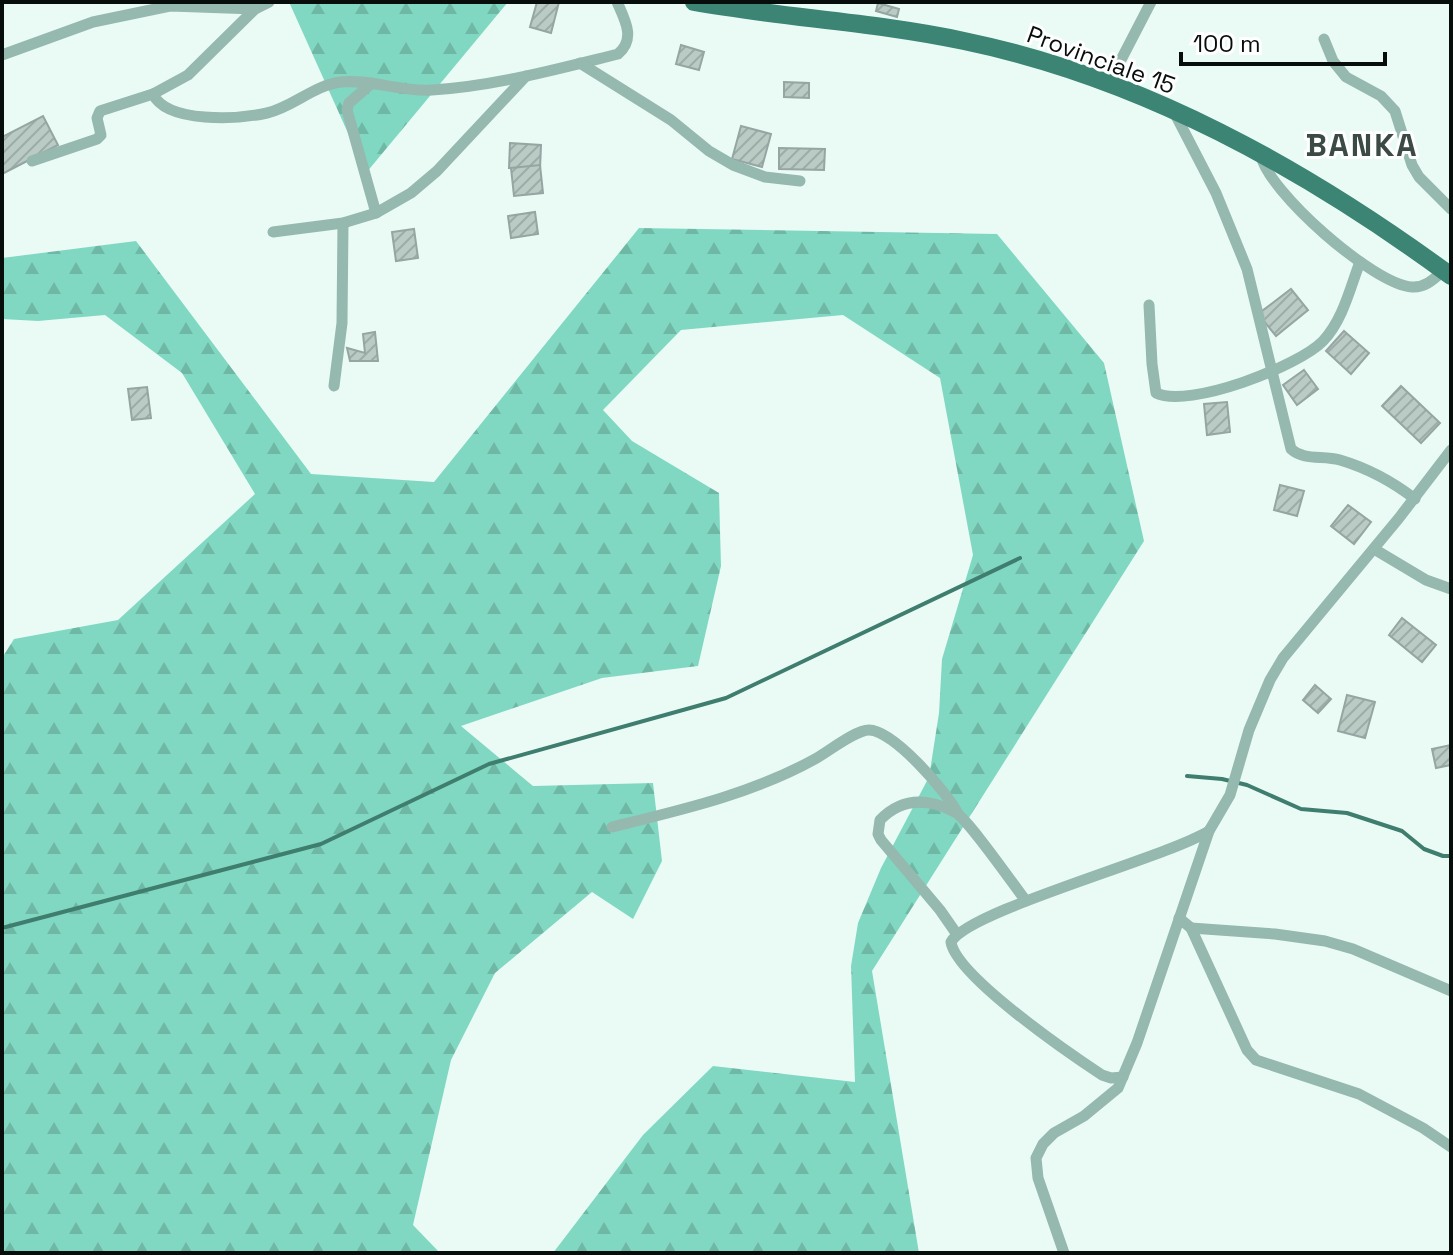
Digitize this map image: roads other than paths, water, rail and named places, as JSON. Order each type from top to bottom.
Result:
[{"type":"main road","name":"Provinciale 15","points":[[694,2],[912,31],[967,42],[1109,83],[1261,154],[1341,199],[1447,273]]},
{"type":"street","points":[[32,161],[97,139],[101,135],[97,118],[100,111],[153,94],[188,75],[255,9],[269,2]]},
{"type":"street","points":[[153,94],[161,106],[172,111],[199,116],[237,115],[267,113],[337,82],[372,83],[409,91],[495,83],[618,54],[626,48],[629,36],[617,2]]},
{"type":"street","points":[[1109,83],[1151,2]]},
{"type":"street","points":[[2,55],[93,22],[170,6],[255,9]]},
{"type":"street","points":[[1324,39],[1333,61],[1346,77],[1381,96],[1395,111],[1412,165],[1419,177],[1451,209]]},
{"type":"street","points":[[580,63],[671,120],[709,151],[733,165],[765,177],[800,181]]},
{"type":"street","points":[[273,232],[343,223],[376,213],[411,193],[437,171],[527,76]]},
{"type":"street","points":[[372,83],[349,103],[347,110],[376,213]]},
{"type":"street","points":[[1174,111],[1216,193],[1242,256],[1259,309],[1291,449],[1298,456],[1337,459],[1387,480],[1415,499]]},
{"type":"street","points":[[1261,154],[1277,186],[1360,262],[1400,285],[1415,288],[1447,273]]},
{"type":"street","points":[[334,386],[342,323],[343,223]]},
{"type":"street","points":[[1149,305],[1155,389],[1161,396],[1211,391],[1273,373],[1323,341],[1337,321],[1360,262]]},
{"type":"street","points":[[1064,1253],[1038,1178],[1036,1158],[1043,1144],[1054,1133],[1109,1097],[1123,1077],[1209,831],[1230,795],[1259,705],[1283,658],[1415,499],[1451,450]]},
{"type":"street","points":[[1374,549],[1426,580],[1451,589]]},
{"type":"street","points":[[612,827],[739,793],[813,761],[861,731],[871,730],[903,750],[950,799],[1026,901]]},
{"type":"street","points":[[956,933],[881,840],[878,828],[885,815],[912,801],[931,803],[957,812]]},
{"type":"street","points":[[1123,1077],[1102,1075],[1049,1040],[982,983],[954,952],[951,942],[956,933],[1026,901],[1135,863],[1209,831]]},
{"type":"street","points":[[1179,918],[1191,928],[1247,1050],[1256,1060],[1359,1094],[1423,1128],[1451,1147]]},
{"type":"street","points":[[1191,928],[1250,931],[1325,941],[1353,949],[1451,991]]},
{"type":"waterway","points":[[2,928],[321,844],[489,764],[726,698],[1020,558]]},
{"type":"waterway","points":[[1187,776],[1247,785],[1301,809],[1347,813],[1402,831],[1424,849],[1451,856]]},
{"type":"district","name":"BANKA","points":[[1362,145]]}]
